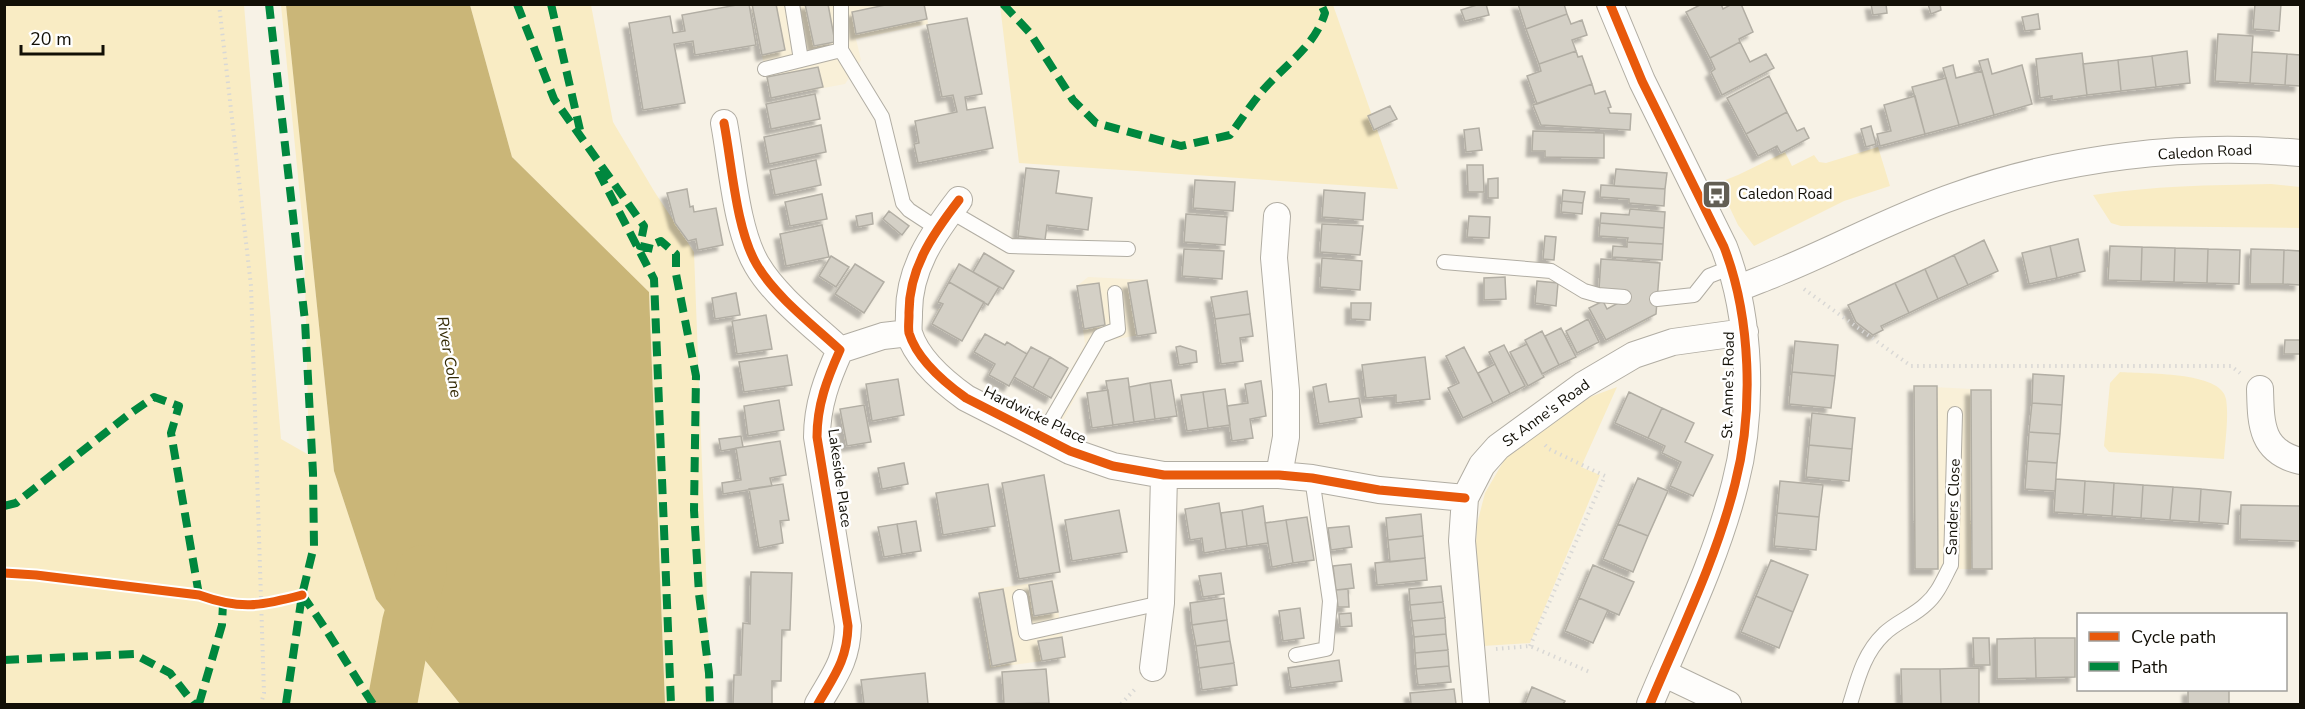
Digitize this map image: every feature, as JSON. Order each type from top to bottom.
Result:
[{"type":"street","name":"St. Anne's Road","points":[[1610,4],[1642,81],[1710,216],[1734,278],[1745,332],[1746,393],[1743,437],[1736,483],[1719,540],[1650,705]]},
{"type":"street","points":[[724,123],[745,240],[757,266],[784,298],[840,350],[883,336],[909,333],[908,299],[912,277],[920,259],[949,213]]},
{"type":"street","name":"Caledon Road","points":[[1734,278],[1780,272],[1954,196],[2025,175],[2086,162],[2176,151],[2261,149],[2301,153]]},
{"type":"street","points":[[1277,216],[1274,258],[1286,391],[1286,437],[1279,475]]},
{"type":"street","name":"St Anne's Road","points":[[1476,705],[1462,541],[1465,498],[1482,465],[1497,447],[1582,385],[1634,355],[1673,342],[1745,332]]},
{"type":"street","name":"Hardwicke Place","points":[[909,333],[919,352],[953,389],[966,398],[1070,451],[1113,466],[1164,475],[1279,475],[1312,478],[1379,490],[1465,498]]},
{"type":"street","name":"Lakeside Place","points":[[818,705],[842,662],[848,646],[848,626],[816,437],[816,416],[840,350]]},
{"type":"street","points":[[2260,388],[2264,434],[2270,444],[2279,451],[2290,458],[2301,460]]},
{"type":"street","points":[[1153,668],[1161,603],[1164,475]]},
{"type":"street","points":[[1663,673],[1728,705]]},
{"type":"lane","points":[[792,4],[801,60]]},
{"type":"lane","points":[[841,4],[840,50],[882,117],[903,203],[914,214],[949,213],[1010,246],[1128,249]]},
{"type":"lane","points":[[765,69],[840,50]]},
{"type":"lane","points":[[1444,262],[1551,271],[1584,291],[1624,297]]},
{"type":"lane","points":[[1657,299],[1694,295],[1709,276],[1734,278]]},
{"type":"lane","points":[[1042,436],[1100,336],[1118,329],[1115,293]]},
{"type":"lane","name":"Sanders Close","points":[[1850,705],[1861,668],[1870,651],[1885,632],[1927,604],[1940,587],[1951,565],[1955,414]]},
{"type":"lane","points":[[1296,656],[1326,649],[1330,601],[1312,478]]},
{"type":"lane","points":[[1020,597],[1026,633],[1161,603]]},
{"type":"path","points":[[219,4],[251,286],[264,693],[261,705]]},
{"type":"path","points":[[1780,272],[1911,366],[2231,366],[2260,388]]},
{"type":"path","points":[[1529,424],[1549,450],[1605,476],[1530,646]]},
{"type":"path","points":[[1472,651],[1530,646],[1592,673]]},
{"type":"shaded area","points":[[4,5],[244,5],[281,439],[309,455],[304,237],[281,5],[286,5],[334,471],[376,599],[460,704],[5,704]]},
{"type":"shaded area","points":[[470,5],[591,5],[613,122],[694,252],[711,704],[665,704],[649,292],[512,157]]},
{"type":"shaded area","points":[[751,5],[925,5],[928,24],[856,39],[861,60],[845,84],[771,98]]},
{"type":"shaded area","points":[[1000,5],[1333,5],[1398,189],[1019,163]]},
{"type":"shaded area","points":[[1878,147],[1890,186],[1844,201],[1754,246],[1738,225],[1718,183],[1785,152],[1792,166],[1814,155],[1819,162],[1826,163]]},
{"type":"shaded area","points":[[2271,184],[2300,187],[2300,228],[2121,226],[2111,223],[2093,195],[2159,188]]},
{"type":"shaded area","points":[[1088,277],[1148,280],[1156,332],[1106,341],[1059,427],[1044,419],[1085,344],[1077,286]]},
{"type":"shaded area","points":[[2120,372],[2163,374],[2197,379],[2211,383],[2221,390],[2227,406],[2224,459],[2109,452],[2104,446],[2110,383]]},
{"type":"shaded area","points":[[1914,386],[1991,390],[1992,569],[1915,569]]},
{"type":"shaded area","points":[[1617,387],[1581,467],[1600,475],[1530,643],[1483,646],[1475,563],[1477,524],[1485,493],[1506,457],[1590,397]]},
{"type":"shaded area","points":[[1053,580],[1066,658],[990,668],[979,591]]},
{"type":"water","points":[[286,5],[470,5],[512,157],[649,292],[665,704],[460,704],[376,599],[334,471]]},
{"type":"building","points":[[749,4],[756,45],[695,55],[693,41],[674,44],[685,103],[643,110],[629,23],[670,16],[673,33],[685,31],[682,15]]},
{"type":"building","points":[[752,4],[776,4],[785,50],[762,55]]},
{"type":"building","points":[[805,4],[828,4],[835,42],[814,46]]},
{"type":"building","points":[[890,4],[924,4],[927,19],[856,34],[852,12]]},
{"type":"building","points":[[1486,4],[1489,15],[1465,21],[1461,10]]},
{"type":"building","points":[[1518,4],[1564,4],[1567,14],[1526,29]]},
{"type":"building","points":[[1702,4],[1721,4],[1723,9],[1732,4],[1741,4],[1753,32],[1739,39],[1740,42],[1710,58],[1686,12]]},
{"type":"building","points":[[1871,4],[1886,4],[1887,13],[1873,15]]},
{"type":"building","points":[[1928,4],[1940,4],[1941,10],[1931,14]]},
{"type":"building","points":[[2255,4],[2281,4],[2279,31],[2253,29]]},
{"type":"building","points":[[1567,14],[1571,24],[1582,20],[1587,35],[1572,40],[1576,51],[1539,64],[1526,29]]},
{"type":"building","points":[[2038,14],[2040,29],[2025,31],[2022,17]]},
{"type":"building","points":[[967,18],[982,94],[965,97],[967,110],[985,107],[993,148],[918,163],[914,144],[919,143],[915,121],[957,112],[953,95],[942,97],[927,25]]},
{"type":"building","points":[[2218,34],[2253,36],[2250,83],[2215,81]]},
{"type":"building","points":[[1740,42],[1750,62],[1766,54],[1774,68],[1722,95],[1711,72],[1715,69],[1710,58]]},
{"type":"building","points":[[1576,51],[1578,57],[1582,56],[1592,84],[1537,104],[1527,76],[1541,71],[1539,64]]},
{"type":"building","points":[[2187,51],[2190,83],[2156,87],[2152,56]]},
{"type":"building","points":[[2252,52],[2287,54],[2285,85],[2250,83]]},
{"type":"building","points":[[2082,53],[2087,95],[2052,100],[2052,96],[2040,98],[2036,59]]},
{"type":"building","points":[[2287,54],[2300,55],[2300,86],[2285,85]]},
{"type":"building","points":[[2152,56],[2156,87],[2121,91],[2118,60]]},
{"type":"building","points":[[1988,59],[1992,74],[2022,65],[2032,104],[1994,115],[1979,61]]},
{"type":"building","points":[[2118,60],[2121,91],[2087,95],[2083,64]]},
{"type":"building","points":[[1953,65],[1956,78],[1982,71],[1994,115],[1959,125],[1943,68]]},
{"type":"building","points":[[818,67],[823,87],[771,98],[767,77]]},
{"type":"building","points":[[1769,76],[1787,112],[1746,134],[1727,98]]},
{"type":"building","points":[[1946,78],[1959,125],[1925,134],[1912,87]]},
{"type":"building","points":[[1592,84],[1595,94],[1605,91],[1611,107],[1608,108],[1610,113],[1631,114],[1630,130],[1541,125],[1533,105]]},
{"type":"building","points":[[815,94],[820,119],[771,129],[766,104]]},
{"type":"building","points":[[1915,96],[1925,134],[1880,146],[1877,134],[1891,131],[1884,105]]},
{"type":"building","points":[[1390,106],[1397,119],[1374,130],[1368,116]]},
{"type":"building","points":[[1787,112],[1797,131],[1804,128],[1809,138],[1781,153],[1777,146],[1758,156],[1746,134]]},
{"type":"building","points":[[821,125],[826,152],[769,164],[764,137]]},
{"type":"building","points":[[1871,126],[1876,144],[1866,147],[1861,129]]},
{"type":"building","points":[[1479,128],[1482,150],[1466,152],[1464,130]]},
{"type":"building","points":[[1533,131],[1604,133],[1604,158],[1545,157],[1545,151],[1532,151]]},
{"type":"building","points":[[816,160],[821,185],[775,195],[770,170]]},
{"type":"building","points":[[1467,165],[1483,165],[1484,192],[1468,192]]},
{"type":"building","points":[[1026,168],[1059,171],[1056,193],[1092,198],[1088,230],[1047,225],[1045,240],[1018,236]]},
{"type":"building","points":[[1616,169],[1667,173],[1665,189],[1614,186]]},
{"type":"building","points":[[1498,178],[1498,198],[1488,198],[1488,179]]},
{"type":"building","points":[[1195,180],[1235,182],[1233,211],[1193,208]]},
{"type":"building","points":[[1601,185],[1665,189],[1664,206],[1629,203],[1629,199],[1600,197]]},
{"type":"building","points":[[687,189],[690,207],[693,206],[694,212],[716,208],[723,245],[698,250],[696,239],[688,241],[675,223],[667,193]]},
{"type":"building","points":[[1324,190],[1365,193],[1363,220],[1322,217]]},
{"type":"building","points":[[1563,190],[1585,192],[1583,203],[1562,201]]},
{"type":"building","points":[[822,194],[827,219],[790,226],[785,202]]},
{"type":"building","points":[[1562,201],[1583,203],[1582,214],[1561,212]]},
{"type":"building","points":[[1630,209],[1665,212],[1664,228],[1600,223],[1601,213],[1629,215]]},
{"type":"building","points":[[889,211],[909,226],[902,235],[883,219]]},
{"type":"building","points":[[872,213],[873,224],[858,227],[856,216]]},
{"type":"building","points":[[1186,214],[1227,217],[1225,245],[1184,242]]},
{"type":"building","points":[[1469,216],[1490,217],[1489,238],[1467,237]]},
{"type":"building","points":[[1600,223],[1664,228],[1663,244],[1627,242],[1628,238],[1599,236]]},
{"type":"building","points":[[1322,224],[1363,226],[1360,255],[1320,252]]},
{"type":"building","points":[[822,225],[829,257],[786,266],[780,234]]},
{"type":"building","points":[[1545,236],[1556,237],[1554,260],[1543,259]]},
{"type":"building","points":[[2078,239],[2085,271],[2057,278],[2050,246]]},
{"type":"building","points":[[1984,240],[1998,271],[1968,285],[1954,255]]},
{"type":"building","points":[[1627,242],[1663,244],[1662,260],[1612,257],[1613,246],[1627,247]]},
{"type":"building","points":[[2050,246],[2057,278],[2029,284],[2022,253]]},
{"type":"building","points":[[2110,246],[2142,247],[2141,281],[2108,280]]},
{"type":"building","points":[[2142,247],[2175,248],[2174,282],[2141,281]]},
{"type":"building","points":[[2175,248],[2208,249],[2207,283],[2174,282]]},
{"type":"building","points":[[1184,249],[1224,251],[1222,279],[1182,276]]},
{"type":"building","points":[[2208,249],[2240,250],[2239,284],[2207,283]]},
{"type":"building","points":[[2251,249],[2284,250],[2283,284],[2250,284]]},
{"type":"building","points":[[2284,250],[2300,251],[2300,285],[2283,284]]},
{"type":"building","points":[[984,253],[1014,271],[1003,289],[973,272]]},
{"type":"building","points":[[1954,255],[1968,285],[1938,299],[1925,269]]},
{"type":"building","points":[[831,256],[849,267],[836,287],[819,276]]},
{"type":"building","points":[[1322,258],[1362,261],[1360,290],[1320,287]]},
{"type":"building","points":[[1601,259],[1660,263],[1656,314],[1606,340],[1589,308],[1603,301],[1607,309],[1624,300],[1625,290],[1599,289]]},
{"type":"building","points":[[855,264],[884,282],[864,313],[835,294]]},
{"type":"building","points":[[959,264],[999,287],[988,305],[949,282]]},
{"type":"building","points":[[1925,269],[1938,299],[1909,313],[1895,283]]},
{"type":"building","points":[[1505,277],[1506,299],[1484,300],[1484,278]]},
{"type":"building","points":[[1147,280],[1156,333],[1137,336],[1128,283]]},
{"type":"building","points":[[1537,281],[1558,283],[1556,306],[1535,303]]},
{"type":"building","points":[[949,282],[984,302],[962,341],[932,324],[943,304],[938,302]]},
{"type":"building","points":[[1099,283],[1105,325],[1084,329],[1077,286]]},
{"type":"building","points":[[1895,283],[1909,313],[1881,326],[1883,330],[1873,335],[1856,322],[1848,305]]},
{"type":"building","points":[[1247,291],[1250,314],[1215,319],[1211,297]]},
{"type":"building","points":[[736,293],[740,315],[715,319],[712,298]]},
{"type":"building","points":[[1351,303],[1371,303],[1370,320],[1351,319]]},
{"type":"building","points":[[1250,314],[1253,336],[1240,338],[1243,361],[1221,364],[1215,319]]},
{"type":"building","points":[[766,315],[772,349],[737,354],[732,321]]},
{"type":"building","points":[[1588,319],[1599,342],[1577,353],[1566,331]]},
{"type":"building","points":[[1561,328],[1576,357],[1559,365],[1545,336]]},
{"type":"building","points":[[1542,331],[1559,365],[1542,374],[1525,340]]},
{"type":"building","points":[[985,334],[1005,345],[1007,342],[1027,354],[1009,386],[989,375],[995,364],[974,352]]},
{"type":"building","points":[[2285,340],[2300,340],[2300,354],[2284,354]]},
{"type":"building","points":[[1795,341],[1838,345],[1835,376],[1792,372]]},
{"type":"building","points":[[1527,344],[1544,377],[1528,386],[1510,352]]},
{"type":"building","points":[[1504,345],[1525,386],[1510,394],[1489,352]]},
{"type":"building","points":[[1031,347],[1050,357],[1033,388],[1014,377]]},
{"type":"building","points":[[1176,347],[1196,351],[1197,362],[1179,365]]},
{"type":"building","points":[[1464,347],[1493,403],[1463,418],[1448,388],[1459,383],[1446,356]]},
{"type":"building","points":[[787,355],[792,385],[744,392],[739,362]]},
{"type":"building","points":[[1050,357],[1068,368],[1051,398],[1033,388]]},
{"type":"building","points":[[1425,357],[1430,399],[1396,403],[1396,395],[1366,398],[1362,365]]},
{"type":"building","points":[[1495,364],[1510,394],[1493,403],[1478,373]]},
{"type":"building","points":[[1792,372],[1835,376],[1831,408],[1789,404]]},
{"type":"building","points":[[2033,374],[2064,376],[2062,405],[2032,403]]},
{"type":"building","points":[[1128,378],[1134,422],[1113,425],[1106,381]]},
{"type":"building","points":[[898,379],[904,415],[872,421],[866,384]]},
{"type":"building","points":[[1171,380],[1177,416],[1155,419],[1150,383]]},
{"type":"building","points":[[1261,381],[1266,416],[1250,419],[1253,438],[1232,441],[1227,406],[1248,403],[1245,384]]},
{"type":"building","points":[[1150,383],[1155,419],[1134,422],[1129,387]]},
{"type":"building","points":[[1326,384],[1329,402],[1359,398],[1362,417],[1319,424],[1313,387]]},
{"type":"building","points":[[1914,386],[1937,386],[1938,569],[1915,569]]},
{"type":"building","points":[[1225,389],[1230,425],[1208,428],[1203,392]]},
{"type":"building","points":[[1108,390],[1113,425],[1092,428],[1087,393]]},
{"type":"building","points":[[1971,390],[1991,390],[1992,569],[1972,569]]},
{"type":"building","points":[[1203,392],[1208,428],[1187,431],[1181,395]]},
{"type":"building","points":[[1629,392],[1662,408],[1648,438],[1615,423]]},
{"type":"building","points":[[779,400],[784,430],[748,436],[744,406]]},
{"type":"building","points":[[2032,403],[2062,405],[2060,434],[2029,432]]},
{"type":"building","points":[[864,405],[871,442],[847,446],[840,409]]},
{"type":"building","points":[[1662,408],[1694,423],[1685,442],[1713,455],[1693,496],[1670,486],[1681,462],[1662,453],[1665,446],[1648,438]]},
{"type":"building","points":[[1812,413],[1855,418],[1852,449],[1809,445]]},
{"type":"building","points":[[2029,432],[2060,434],[2057,463],[2027,461]]},
{"type":"building","points":[[741,436],[743,447],[721,451],[719,439]]},
{"type":"building","points":[[780,441],[786,475],[770,478],[772,486],[723,494],[722,483],[741,480],[736,448]]},
{"type":"building","points":[[1809,445],[1852,449],[1849,481],[1806,477]]},
{"type":"building","points":[[2027,461],[2057,463],[2055,491],[2025,489]]},
{"type":"building","points":[[904,463],[908,484],[882,489],[878,468]]},
{"type":"building","points":[[1044,475],[1060,572],[1019,579],[1002,483]]},
{"type":"building","points":[[1638,478],[1668,491],[1648,536],[1618,524]]},
{"type":"building","points":[[2056,479],[2085,481],[2083,514],[2054,512]]},
{"type":"building","points":[[1780,481],[1823,485],[1819,517],[1777,513]]},
{"type":"building","points":[[2085,481],[2114,483],[2112,516],[2083,514]]},
{"type":"building","points":[[2114,483],[2143,485],[2141,518],[2112,516]]},
{"type":"building","points":[[783,484],[789,520],[780,521],[783,543],[759,548],[749,489]]},
{"type":"building","points":[[988,484],[995,526],[943,535],[936,493]]},
{"type":"building","points":[[2143,485],[2173,487],[2170,520],[2141,518]]},
{"type":"building","points":[[2173,487],[2201,489],[2199,522],[2170,520]]},
{"type":"building","points":[[2201,489],[2231,492],[2228,524],[2199,522]]},
{"type":"building","points":[[1219,503],[1226,549],[1204,553],[1202,538],[1190,540],[1185,509]]},
{"type":"building","points":[[2241,505],[2300,506],[2300,541],[2240,539]]},
{"type":"building","points":[[1263,506],[1268,543],[1247,546],[1242,510]]},
{"type":"building","points":[[1119,510],[1127,552],[1072,561],[1065,520]]},
{"type":"building","points":[[1242,510],[1247,546],[1226,549],[1221,513]]},
{"type":"building","points":[[1777,513],[1819,517],[1816,550],[1774,546]]},
{"type":"building","points":[[1421,514],[1423,536],[1388,540],[1386,518]]},
{"type":"building","points":[[1307,517],[1314,560],[1293,563],[1286,520]]},
{"type":"building","points":[[1286,520],[1293,563],[1272,567],[1265,523]]},
{"type":"building","points":[[916,521],[921,551],[902,554],[897,524]]},
{"type":"building","points":[[897,524],[902,554],[884,557],[878,527]]},
{"type":"building","points":[[1618,524],[1648,536],[1633,572],[1603,559]]},
{"type":"building","points":[[1349,526],[1352,547],[1331,550],[1328,528]]},
{"type":"building","points":[[1423,536],[1425,558],[1390,562],[1388,540]]},
{"type":"building","points":[[1425,558],[1427,580],[1377,585],[1375,563]]},
{"type":"building","points":[[1771,560],[1808,575],[1793,612],[1756,596]]},
{"type":"building","points":[[1351,564],[1354,588],[1336,590],[1333,566]]},
{"type":"building","points":[[1593,565],[1634,582],[1619,615],[1579,598]]},
{"type":"building","points":[[751,572],[792,573],[790,630],[782,630],[781,681],[772,681],[772,704],[733,704],[734,675],[741,675],[743,623],[750,624]]},
{"type":"building","points":[[1221,573],[1224,594],[1203,597],[1199,576]]},
{"type":"building","points":[[1052,581],[1058,612],[1034,616],[1029,585]]},
{"type":"building","points":[[1441,586],[1443,602],[1410,605],[1409,589]]},
{"type":"building","points":[[1003,589],[1016,661],[992,666],[979,593]]},
{"type":"building","points":[[1348,589],[1349,607],[1338,607],[1336,590]]},
{"type":"building","points":[[1756,596],[1793,612],[1779,648],[1741,632]]},
{"type":"building","points":[[1224,598],[1227,620],[1192,625],[1190,603]]},
{"type":"building","points":[[1579,598],[1608,610],[1593,643],[1565,631]]},
{"type":"building","points":[[1443,602],[1445,618],[1412,621],[1410,605]]},
{"type":"building","points":[[1300,608],[1304,638],[1283,641],[1279,611]]},
{"type":"building","points":[[1351,613],[1352,626],[1340,627],[1339,614]]},
{"type":"building","points":[[1445,618],[1446,634],[1414,637],[1412,621]]},
{"type":"building","points":[[1227,620],[1230,641],[1196,646],[1192,625]]},
{"type":"building","points":[[1446,634],[1448,650],[1415,653],[1414,637]]},
{"type":"building","points":[[1062,637],[1065,657],[1042,661],[1038,641]]},
{"type":"building","points":[[1973,638],[1989,638],[1990,665],[1974,665]]},
{"type":"building","points":[[2035,638],[2036,678],[1997,679],[1997,639]]},
{"type":"building","points":[[2035,638],[2075,638],[2075,677],[2036,678]]},
{"type":"building","points":[[1230,641],[1234,663],[1199,668],[1196,646]]},
{"type":"building","points":[[1448,650],[1449,666],[1416,669],[1415,653]]},
{"type":"building","points":[[1339,660],[1342,681],[1291,688],[1288,668]]},
{"type":"building","points":[[1234,663],[1237,685],[1202,690],[1199,668]]},
{"type":"building","points":[[1449,666],[1451,682],[1418,685],[1416,669]]},
{"type":"building","points":[[1979,668],[1979,704],[1941,704],[1940,669]]},
{"type":"building","points":[[1046,669],[1049,703],[1004,704],[1002,672]]},
{"type":"building","points":[[1901,669],[1940,669],[1941,704],[1902,704]]},
{"type":"building","points":[[925,673],[928,704],[864,704],[861,680]]},
{"type":"building","points":[[1532,687],[1565,701],[1563,704],[1525,704]]},
{"type":"building","points":[[1454,689],[1456,704],[1411,704],[1410,693]]},
{"type":"building","points":[[2188,691],[2229,691],[2229,704],[2188,704]]},
{"type":"waterway","name":"River Colne","points":[[392,704],[407,623],[422,570]]},
{"type":"marked path","points":[[269,4],[305,321],[313,473],[314,546],[302,595],[286,704]]},
{"type":"marked path","points":[[517,4],[554,99],[644,226],[640,246],[653,249],[654,244],[661,241],[676,254],[676,274],[696,376],[694,510],[699,594],[709,673],[710,704]]},
{"type":"marked path","points":[[551,4],[580,130]]},
{"type":"marked path","points":[[1003,4],[1030,33],[1073,100],[1096,123],[1181,146],[1230,135],[1264,89],[1299,54],[1314,35],[1325,13],[1321,4]]},
{"type":"marked path","points":[[598,171],[654,279],[671,704]]},
{"type":"marked path","points":[[4,506],[16,503],[154,397],[179,406],[171,433],[199,595]]},
{"type":"marked path","points":[[302,595],[373,704]]},
{"type":"marked path","points":[[199,704],[222,625],[223,603]]},
{"type":"marked path","points":[[4,660],[134,654],[170,673],[194,704]]},
{"type":"cycle path","points":[[1610,4],[1642,81],[1724,247],[1740,303],[1747,364],[1745,426],[1735,484],[1718,540],[1697,596],[1650,704]]},
{"type":"cycle path","points":[[724,123],[739,216],[757,265],[784,299],[840,350],[824,392],[817,437],[848,626],[842,659],[818,704]]},
{"type":"cycle path","points":[[959,200],[931,240],[917,268],[910,299],[909,333],[925,361],[941,378],[966,398],[1070,451],[1113,466],[1164,475],[1279,475],[1312,478],[1379,490],[1465,498]]},
{"type":"cycle path","points":[[4,573],[199,595],[227,603],[250,605],[302,595]]},
{"type":"place","name":"Caledon Road","points":[[1717,194]]}]
